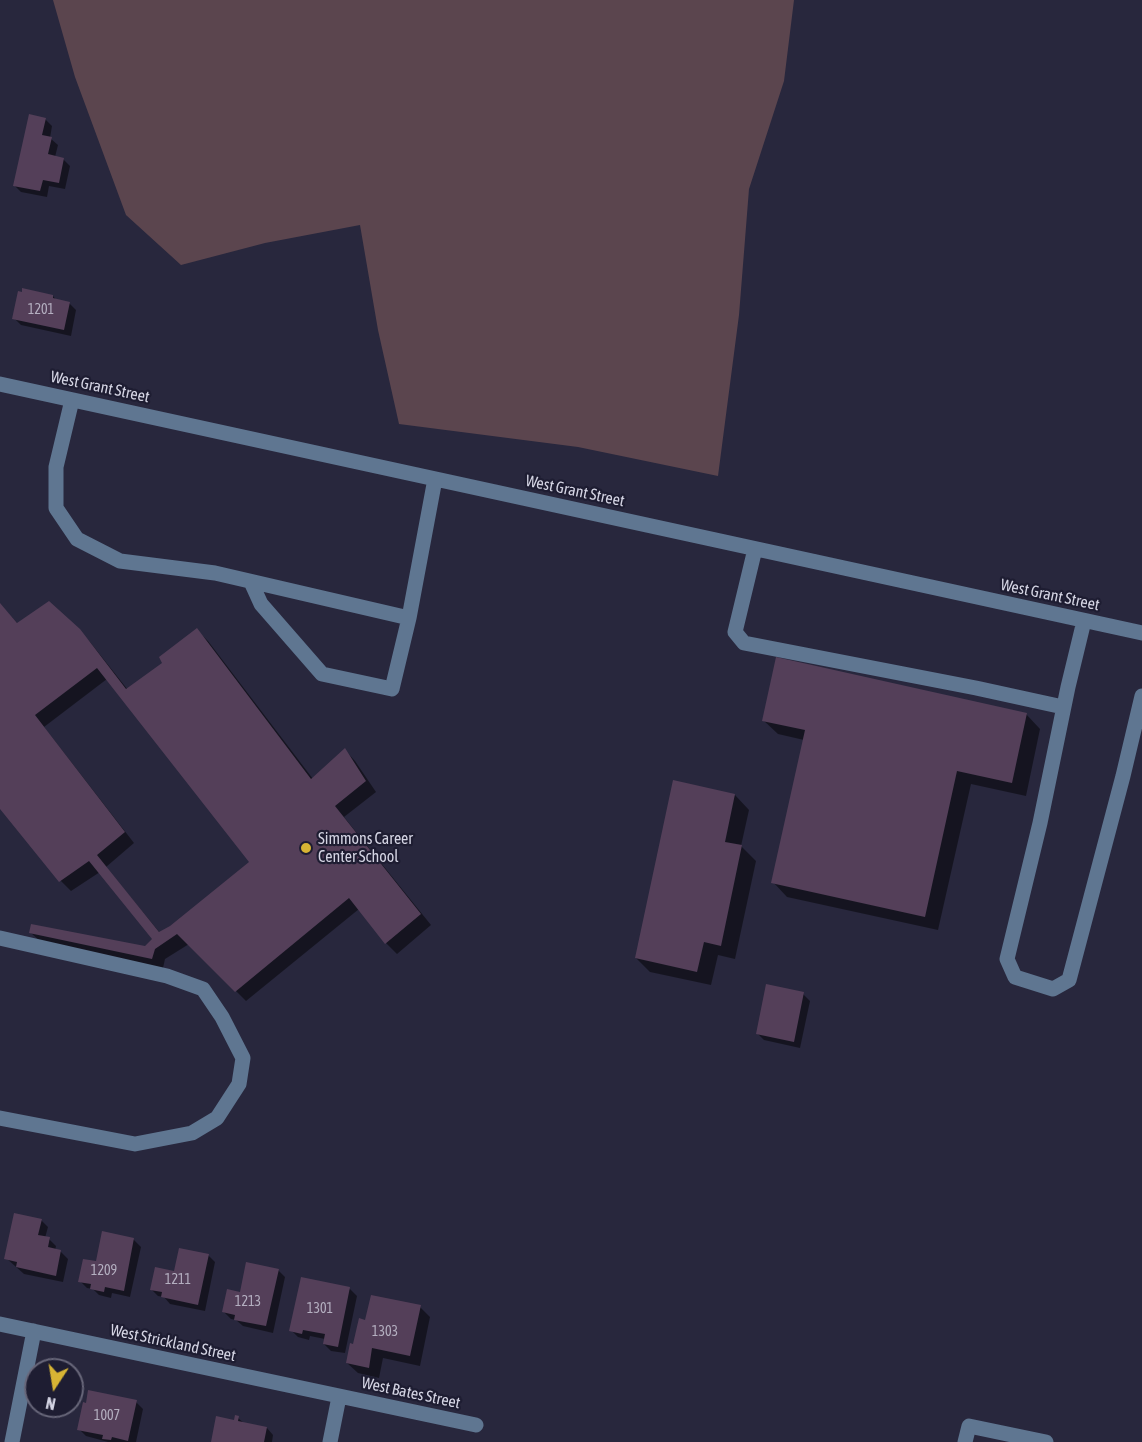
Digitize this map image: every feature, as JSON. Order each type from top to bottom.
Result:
[{"type":"street","name":"West Grant Street","points":[[0,384],[1142,633]]},
{"type":"street","points":[[72,399],[56,467],[56,507],[77,539],[120,561],[215,573],[409,618]]},
{"type":"street","points":[[251,582],[261,604],[322,674],[392,689],[409,618],[435,479]]},
{"type":"street","points":[[756,549],[735,632],[744,643],[1064,707]]},
{"type":"street","points":[[1084,621],[1040,823],[1007,959],[1015,977],[1053,989],[1069,980],[1142,696]]},
{"type":"street","points":[[0,938],[167,976],[203,989],[222,1017],[243,1058],[239,1084],[217,1118],[192,1133],[135,1144],[0,1118]]},
{"type":"street","name":"West Strickland Street","points":[[0,1324],[339,1397]]},
{"type":"street","points":[[12,1442],[34,1331]]},
{"type":"street","points":[[330,1442],[339,1397]]},
{"type":"street","name":"West Bates Street","points":[[339,1397],[477,1425]]},
{"type":"street","points":[[965,1442],[969,1426],[1046,1442]]},
{"type":"shaded area","points":[[53,0],[794,0],[784,81],[749,189],[739,315],[718,476],[578,447],[399,424],[378,330],[360,225],[265,243],[181,265],[126,215],[75,77]]},
{"type":"building","points":[[29,114],[46,118],[42,135],[52,137],[48,154],[64,158],[59,183],[43,180],[40,191],[13,186]]},
{"type":"building","points":[[22,288],[53,295],[53,298],[70,302],[64,330],[12,319],[18,291],[22,292]]},
{"type":"building","points":[[49,601],[80,629],[126,689],[162,663],[159,657],[197,628],[311,779],[345,748],[366,781],[335,806],[421,914],[385,944],[349,898],[235,992],[177,934],[155,949],[152,959],[29,933],[31,924],[145,946],[152,939],[89,861],[59,882],[0,809],[0,603],[17,623]],"holes":[[[97,668],[249,862],[170,926],[159,932],[97,855],[125,832],[35,715]]]},
{"type":"building","points":[[776,657],[1027,713],[1012,783],[957,771],[925,917],[771,883],[805,730],[762,721]]},
{"type":"building","points":[[673,780],[735,794],[725,842],[742,845],[721,946],[704,942],[697,972],[635,958]]},
{"type":"building","points":[[766,984],[804,992],[794,1042],[756,1034]]},
{"type":"building","points":[[14,1213],[42,1219],[38,1235],[50,1237],[48,1247],[61,1250],[56,1276],[16,1267],[17,1262],[4,1259]]},
{"type":"building","points":[[102,1231],[134,1238],[124,1291],[105,1287],[104,1292],[90,1289],[91,1284],[78,1282],[83,1259],[96,1261]]},
{"type":"building","points":[[179,1248],[209,1254],[198,1305],[161,1297],[162,1292],[150,1290],[155,1267],[174,1271]]},
{"type":"building","points":[[246,1262],[279,1269],[266,1326],[234,1320],[235,1315],[222,1312],[227,1289],[240,1292]]},
{"type":"building","points":[[301,1277],[350,1287],[338,1347],[323,1344],[325,1334],[303,1330],[302,1334],[289,1331]]},
{"type":"building","points":[[371,1295],[421,1305],[410,1356],[372,1348],[369,1368],[346,1363],[359,1318],[365,1320]]},
{"type":"building","points":[[88,1390],[137,1400],[128,1441],[112,1437],[111,1440],[102,1439],[103,1435],[77,1430],[80,1418],[84,1418],[84,1402],[86,1403]]},
{"type":"building","points":[[235,1415],[239,1416],[238,1421],[267,1427],[264,1442],[211,1442],[216,1416],[234,1420]]},
{"type":"place","name":"Simmons Career Center School","points":[[306,848]]}]
